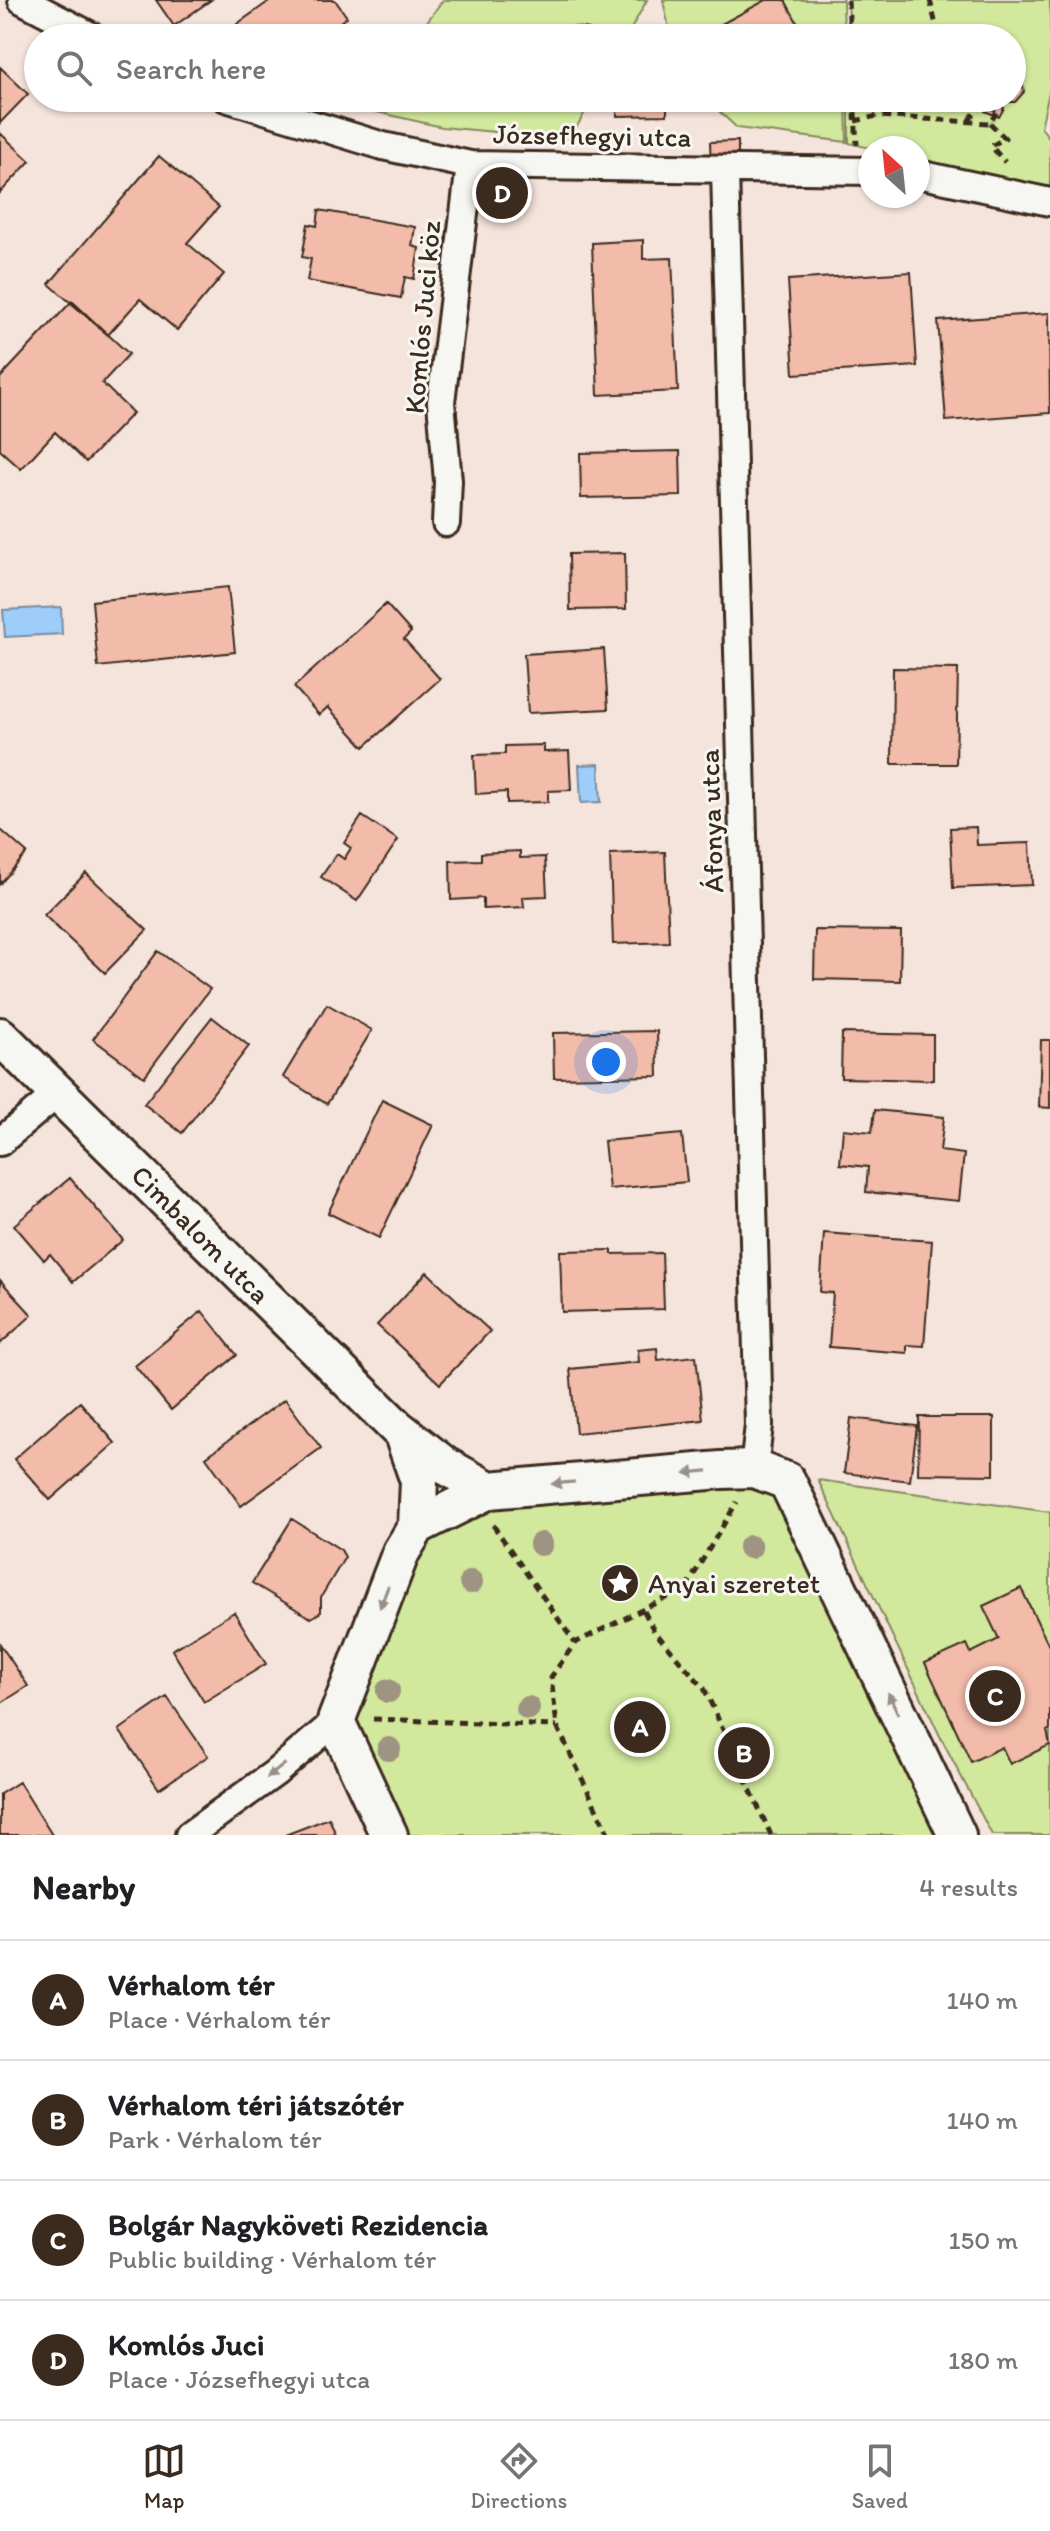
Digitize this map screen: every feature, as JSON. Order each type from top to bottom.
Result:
[{"type":"street","points":[[22,0],[68,24]]},
{"type":"street","name":"Józsefhegyi utca","points":[[272,112],[383,146],[470,165],[725,171],[813,168],[858,170]]},
{"type":"street","name":"Komlós Juci köz","points":[[446,523],[448,481],[441,402],[470,165]]},
{"type":"street","name":"Áfonya utca","points":[[725,171],[759,1425],[754,1469]]},
{"type":"street","points":[[930,177],[1050,202]]},
{"type":"street","name":"Cimbalom utca","points":[[0,1036],[402,1432],[444,1465],[489,1490]]},
{"type":"street","points":[[0,1142],[58,1093]]},
{"type":"street","name":"Cimbalom utca","points":[[402,1432],[419,1481],[417,1526]]},
{"type":"street","points":[[389,1835],[353,1720],[401,1552],[417,1526],[489,1490],[754,1469],[787,1481],[957,1835]]},
{"type":"street","points":[[189,1835],[353,1720]]},
{"type":"path","points":[[848,0],[849,24]]},
{"type":"path","points":[[930,0],[936,24]]},
{"type":"path","points":[[855,112],[855,121],[877,116],[990,123],[1005,138],[991,146],[1005,162],[967,185]]},
{"type":"path","points":[[969,120],[976,112]]},
{"type":"path","points":[[990,123],[997,112]]},
{"type":"path","points":[[609,1835],[557,1726],[551,1677],[575,1643],[686,1588],[754,1469]]},
{"type":"path","points":[[489,1490],[487,1515],[575,1643]]},
{"type":"path","points":[[644,1611],[654,1631],[704,1688],[771,1835]]},
{"type":"path","points":[[353,1720],[557,1726]]},
{"type":"green space","points":[[443,0],[647,0],[634,24],[425,24]]},
{"type":"green space","points":[[663,0],[843,0],[844,24],[668,24]]},
{"type":"green space","points":[[848,0],[1050,0],[1050,88],[1041,127],[1050,139],[1050,190],[930,164],[930,136],[858,136],[858,145],[849,143],[849,112],[1026,112],[1026,24],[849,24]]},
{"type":"green space","points":[[377,112],[585,112],[570,139],[442,127]]},
{"type":"green space","points":[[720,112],[846,112],[847,142],[737,128]]},
{"type":"green space","points":[[818,1480],[1050,1512],[1050,1835],[992,1835],[940,1736]]},
{"type":"green space","points":[[787,1481],[957,1835],[389,1835],[336,1721],[401,1552],[489,1490]]},
{"type":"water","points":[[61,607],[62,634],[5,637],[3,610]]},
{"type":"water","points":[[599,764],[601,802],[581,803],[579,765]]},
{"type":"building","points":[[156,0],[211,0],[177,24],[173,24]]},
{"type":"building","points":[[271,0],[335,0],[347,17],[337,24],[237,24]]},
{"type":"building","points":[[766,0],[785,0],[798,24],[722,24]]},
{"type":"building","points":[[0,67],[24,90],[24,98],[0,123]]},
{"type":"building","points":[[617,112],[667,112],[667,115],[617,116]]},
{"type":"building","points":[[0,133],[30,161],[0,193]]},
{"type":"building","points":[[738,141],[738,167],[711,168],[710,142]]},
{"type":"building","points":[[159,156],[219,207],[187,243],[224,274],[177,330],[140,299],[108,335],[49,284]]},
{"type":"building","points":[[319,210],[415,227],[412,246],[419,248],[414,279],[405,277],[401,298],[307,281],[311,259],[302,257],[308,224],[317,226]]},
{"type":"building","points":[[643,240],[643,259],[672,258],[678,391],[598,395],[592,243]]},
{"type":"building","points":[[911,272],[917,366],[794,374],[788,280]]},
{"type":"building","points":[[72,301],[129,354],[102,383],[133,413],[86,462],[55,432],[21,469],[0,450],[0,378]]},
{"type":"building","points":[[1049,313],[1050,413],[946,421],[938,321]]},
{"type":"building","points":[[680,451],[681,496],[581,498],[580,453]]},
{"type":"building","points":[[625,553],[626,609],[570,610],[569,554]]},
{"type":"building","points":[[228,587],[235,652],[98,667],[92,601]]},
{"type":"building","points":[[386,604],[411,632],[404,639],[440,679],[364,747],[328,707],[319,715],[294,687]]},
{"type":"building","points":[[604,649],[608,709],[528,713],[524,654]]},
{"type":"building","points":[[893,668],[958,669],[956,764],[892,764]]},
{"type":"building","points":[[544,745],[544,752],[569,751],[571,790],[548,791],[548,802],[507,803],[507,792],[476,794],[474,755],[505,754],[505,746]]},
{"type":"building","points":[[362,816],[398,840],[357,901],[321,877],[337,854],[344,859],[351,848],[344,843]]},
{"type":"building","points":[[976,827],[977,845],[1030,843],[1032,885],[953,888],[950,828]]},
{"type":"building","points":[[0,832],[27,853],[0,884]]},
{"type":"building","points":[[520,851],[520,858],[545,857],[547,896],[523,897],[524,907],[483,909],[483,898],[451,900],[450,861],[481,860],[481,853]]},
{"type":"building","points":[[665,852],[669,942],[613,944],[610,854]]},
{"type":"building","points":[[86,873],[147,930],[105,973],[44,915]]},
{"type":"building","points":[[815,930],[901,931],[900,981],[814,979]]},
{"type":"building","points":[[158,951],[210,989],[144,1077],[93,1039]]},
{"type":"building","points":[[327,1004],[372,1030],[327,1104],[283,1077]]},
{"type":"building","points":[[212,1017],[249,1046],[182,1133],[144,1104]]},
{"type":"building","points":[[657,1031],[658,1076],[554,1078],[553,1033]]},
{"type":"building","points":[[842,1033],[933,1035],[933,1080],[841,1078]]},
{"type":"building","points":[[1041,1040],[1050,1040],[1050,1108],[1039,1107]]},
{"type":"building","points":[[382,1100],[433,1125],[379,1238],[328,1213]]},
{"type":"building","points":[[875,1110],[944,1117],[940,1151],[964,1154],[959,1201],[866,1192],[868,1167],[840,1164],[843,1129],[872,1132]]},
{"type":"building","points":[[682,1134],[687,1182],[609,1189],[604,1141]]},
{"type":"building","points":[[70,1178],[123,1240],[73,1282],[50,1254],[44,1260],[14,1225]]},
{"type":"building","points":[[824,1233],[932,1241],[924,1346],[907,1345],[907,1353],[829,1347],[833,1293],[820,1292]]},
{"type":"building","points":[[612,1250],[612,1254],[662,1253],[664,1309],[562,1312],[560,1251]]},
{"type":"building","points":[[427,1272],[490,1331],[440,1384],[377,1325]]},
{"type":"building","points":[[0,1280],[32,1315],[0,1344]]},
{"type":"building","points":[[202,1311],[237,1355],[171,1410],[135,1366]]},
{"type":"building","points":[[657,1348],[658,1360],[696,1356],[703,1420],[576,1433],[570,1369],[639,1362],[638,1350]]},
{"type":"building","points":[[285,1399],[321,1448],[241,1506],[206,1457]]},
{"type":"building","points":[[80,1402],[115,1443],[50,1500],[14,1459]]},
{"type":"building","points":[[919,1417],[994,1417],[994,1475],[918,1474]]},
{"type":"building","points":[[851,1418],[917,1426],[910,1481],[844,1473]]},
{"type":"building","points":[[292,1519],[341,1550],[345,1557],[321,1597],[321,1612],[311,1618],[252,1583]]},
{"type":"building","points":[[1021,1588],[1050,1648],[1050,1729],[1047,1731],[1050,1745],[1010,1764],[1002,1747],[971,1762],[925,1663],[967,1644],[971,1653],[999,1639],[983,1606]]},
{"type":"building","points":[[234,1612],[266,1664],[204,1702],[172,1650]]},
{"type":"building","points":[[0,1644],[28,1686],[0,1704]]},
{"type":"building","points":[[167,1697],[208,1756],[159,1789],[119,1730]]},
{"type":"building","points":[[19,1782],[52,1835],[0,1835],[0,1794]]},
{"type":"building","points":[[329,1818],[336,1835],[285,1835]]},
{"type":"place","name":"Komlós Juci","points":[[502,193]]},
{"type":"place","name":"Anyai szeretet","points":[[620,1583]]},
{"type":"place","name":"Bolgár Nagyköveti Rezidencia","points":[[995,1696]]},
{"type":"place","name":"Vérhalom tér","points":[[640,1727]]},
{"type":"place","name":"Vérhalom téri játszótér","points":[[744,1753]]}]
